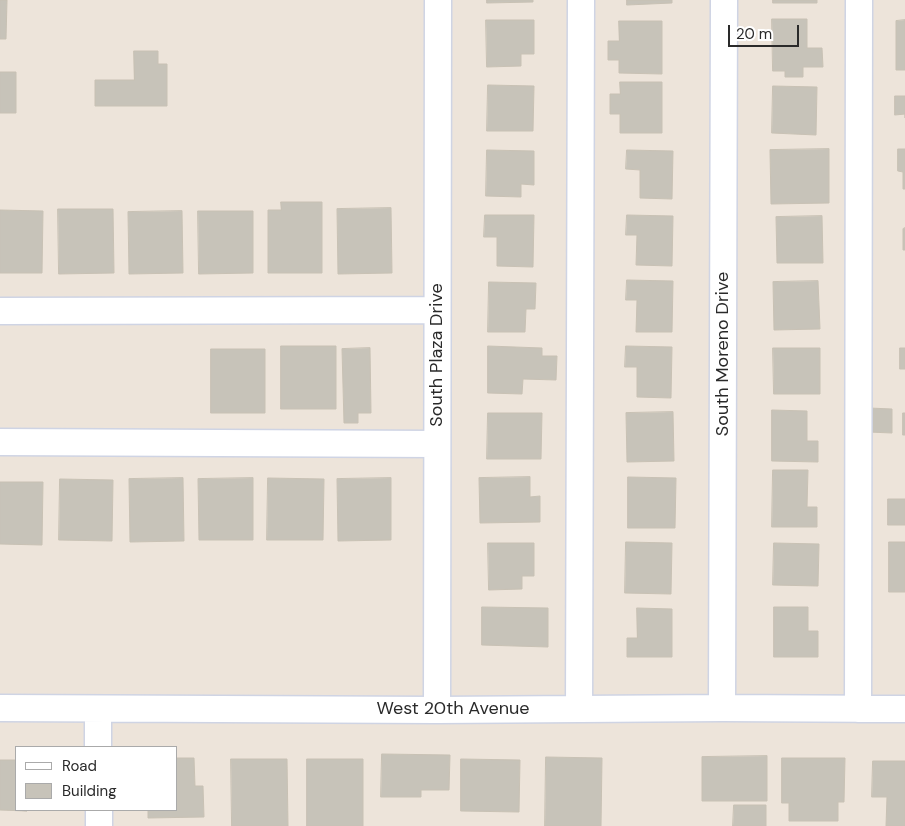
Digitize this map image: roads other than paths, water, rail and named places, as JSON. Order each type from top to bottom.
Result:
[{"type":"street","name":"South Plaza Drive","points":[[437,710],[438,0]]},
{"type":"street","points":[[579,709],[581,0]]},
{"type":"street","name":"South Moreno Drive","points":[[722,708],[724,0]]},
{"type":"street","points":[[858,709],[859,0]]},
{"type":"street","points":[[0,311],[437,310]]},
{"type":"street","points":[[0,442],[437,444]]},
{"type":"street","name":"West 20th Avenue","points":[[0,708],[437,710],[905,709]]},
{"type":"street","points":[[98,709],[98,746]]},
{"type":"street","points":[[99,811],[99,826]]}]
